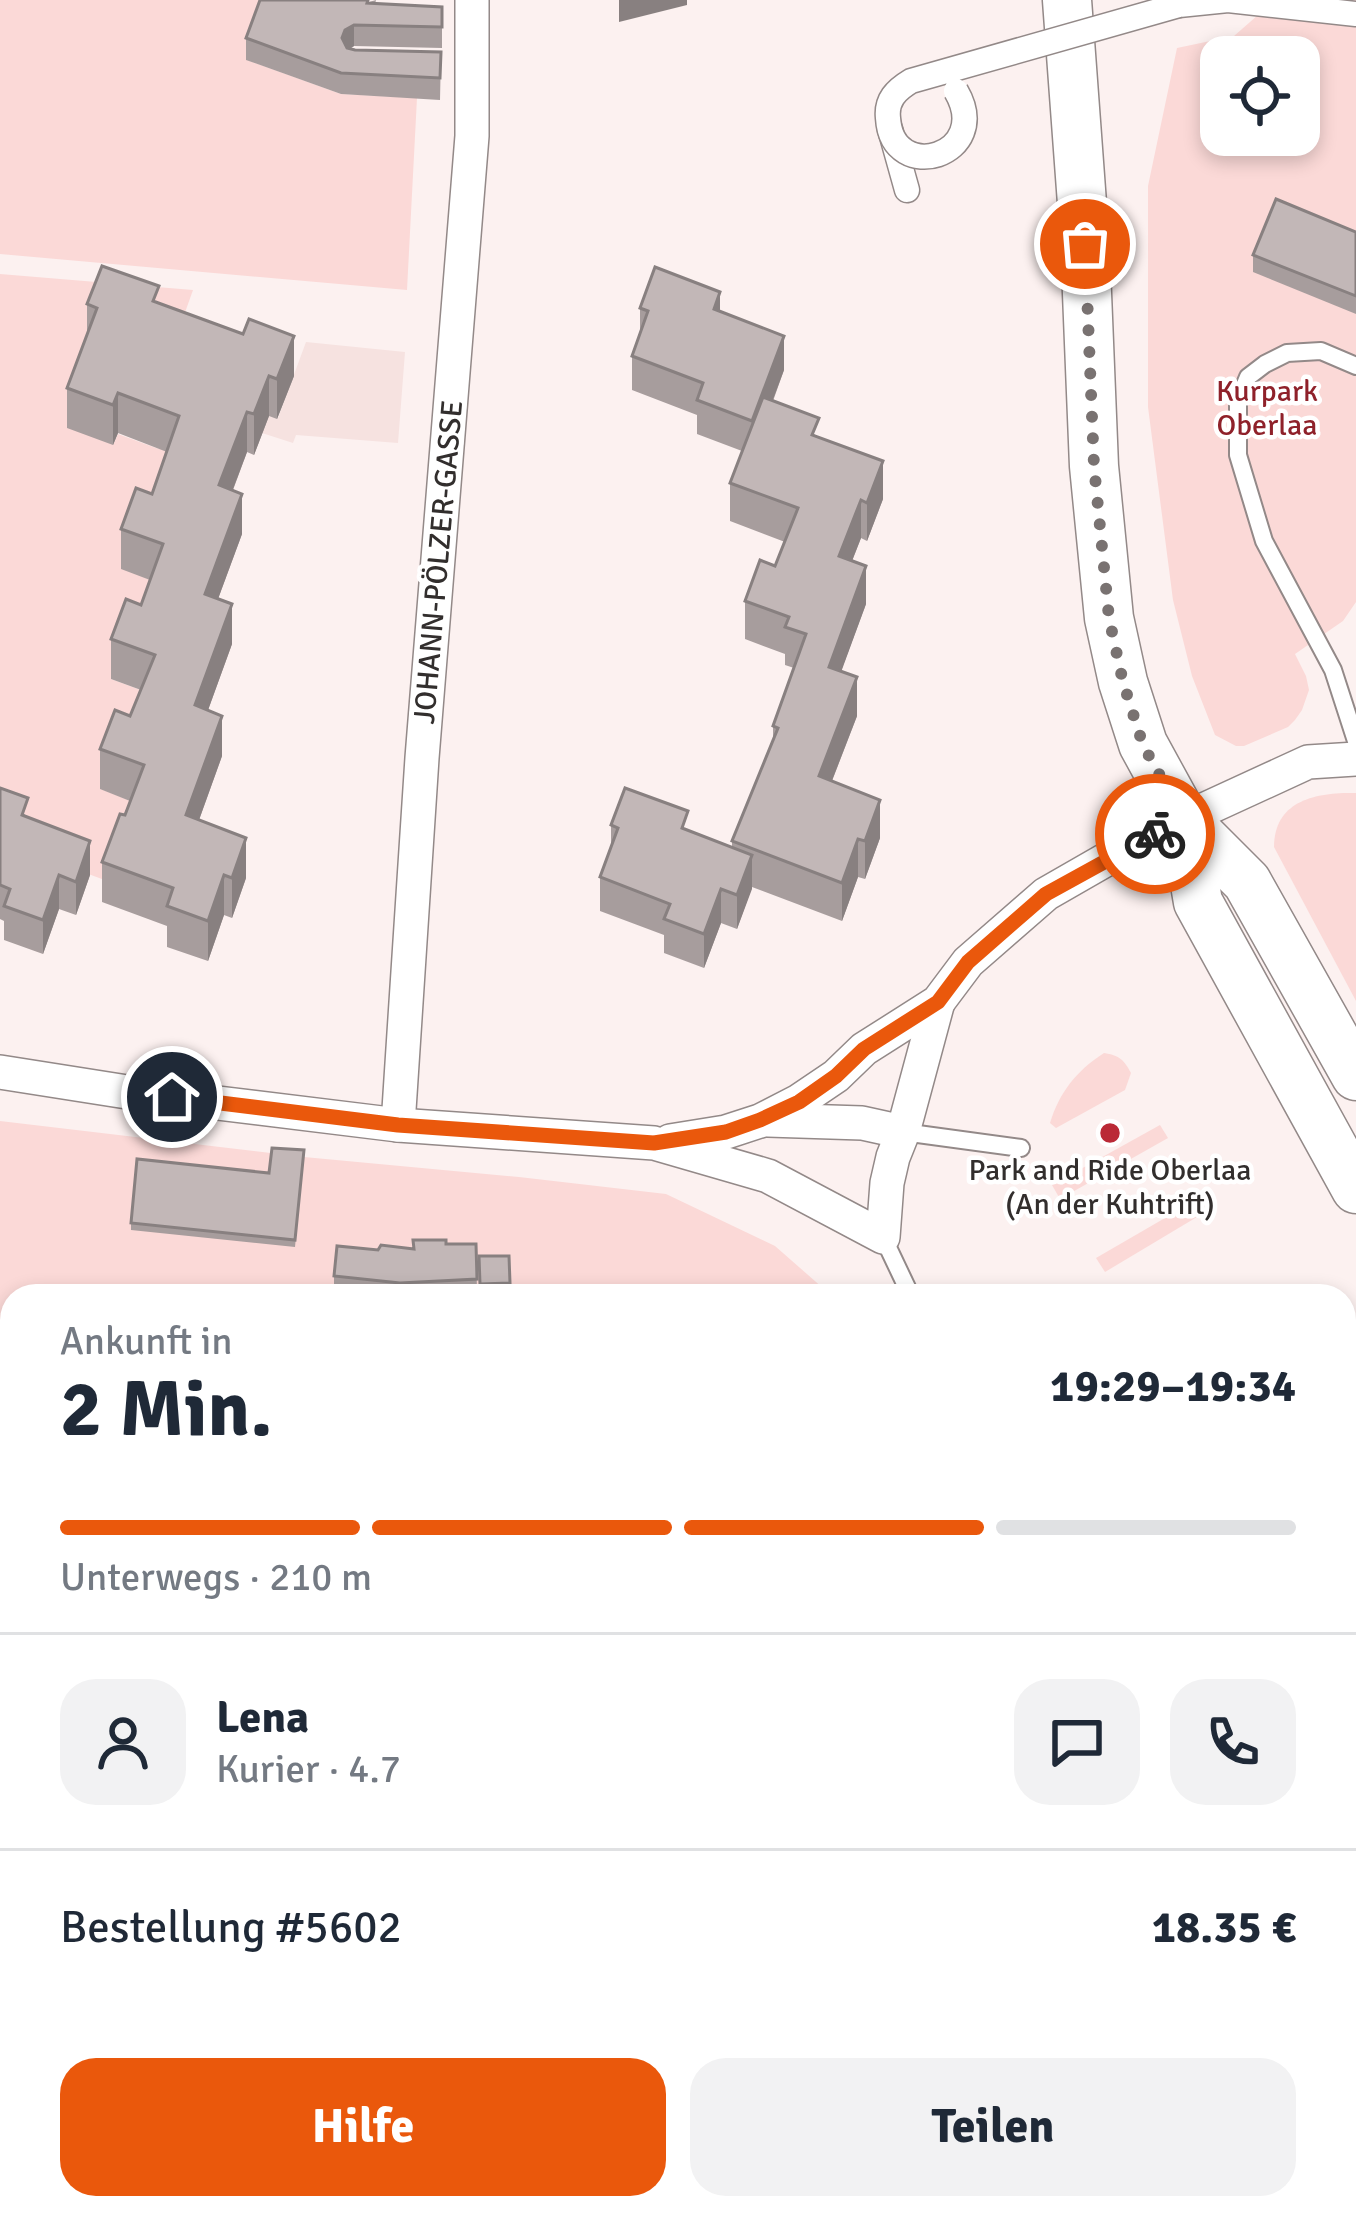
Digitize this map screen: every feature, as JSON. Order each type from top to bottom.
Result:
[{"type":"main road","points":[[1067,0],[1085,244],[1094,466],[1109,618],[1123,682],[1143,745],[1184,819],[1247,882],[1356,1076]]},
{"type":"main road","points":[[1184,819],[1198,902],[1356,1189]]},
{"type":"street","name":"JOHANN-PÖLZER-GASSE","points":[[398,1125],[418,803],[469,181],[461,62],[472,0]]},
{"type":"street","points":[[907,190],[890,128],[893,95],[906,82],[925,79],[943,82],[962,100],[965,120],[957,142],[949,151],[928,156],[898,148],[889,128],[888,106],[900,87],[911,81],[1179,5],[1228,0],[1356,14]]},
{"type":"street","points":[[654,1143],[726,1132],[799,1102],[864,1049],[938,1002],[968,962],[1046,894],[1184,819],[1308,763],[1356,759]]},
{"type":"street","points":[[0,1072],[398,1125],[654,1143],[767,1176],[883,1237],[893,1157],[938,1002]]},
{"type":"street","points":[[760,1120],[862,1124],[903,1132]]},
{"type":"lane","points":[[1356,366],[1321,351],[1287,353],[1265,364],[1248,377],[1238,401],[1238,455],[1264,541],[1334,670],[1356,740]]},
{"type":"lane","points":[[903,1132],[1021,1148]]},
{"type":"lane","points":[[883,1237],[905,1284]]},
{"type":"shaded area","points":[[306,342],[405,352],[398,443],[296,435],[293,443],[262,433],[269,416],[278,418]]},
{"type":"green space","points":[[0,0],[268,0],[247,60],[341,94],[417,98],[407,290],[0,254]]},
{"type":"green space","name":"Kurpark Oberlaa","points":[[1275,0],[1356,0],[1356,602],[1343,621],[1295,654],[1309,690],[1295,720],[1244,746],[1215,735],[1192,676],[1173,600],[1148,407],[1148,186],[1177,48],[1200,43],[1200,156],[1320,156],[1320,36],[1234,36]]},
{"type":"green space","points":[[0,274],[193,290],[172,349],[153,342],[113,445],[118,434],[190,455],[166,586],[111,679],[157,696],[101,789],[147,807],[110,882],[37,855],[0,822]]},
{"type":"green space","points":[[1356,793],[1356,1001],[1274,847],[1281,819],[1300,802],[1327,794]]},
{"type":"green space","points":[[1104,1053],[1123,1061],[1131,1073],[1125,1090],[1056,1128],[1050,1123],[1064,1092]]},
{"type":"green space","points":[[0,1121],[666,1194],[775,1246],[818,1284],[0,1284]]},
{"type":"green space","points":[[1160,1125],[1168,1138],[1060,1199],[1052,1185]]},
{"type":"green space","points":[[1203,1196],[1212,1208],[1105,1272],[1096,1258]]},
{"type":"building","points":[[260,0],[368,0],[442,7],[442,27],[354,25],[342,38],[347,48],[355,50],[441,52],[440,78],[341,73],[246,38]]},
{"type":"building","points":[[1276,199],[1356,232],[1356,296],[1253,255]]},
{"type":"building","points":[[102,266],[159,286],[153,301],[243,334],[249,319],[294,336],[277,379],[269,376],[254,414],[247,412],[219,485],[242,494],[205,594],[232,604],[195,705],[222,716],[186,815],[246,838],[232,878],[224,875],[208,921],[167,906],[173,888],[102,862],[144,765],[100,749],[115,710],[130,716],[155,655],[111,639],[126,599],[141,605],[163,544],[121,529],[136,488],[152,494],[179,416],[118,393],[113,405],[67,388],[97,308],[87,304]]},
{"type":"building","points":[[655,267],[720,292],[714,309],[784,336],[752,421],[697,400],[703,383],[632,356],[648,311],[640,308]]},
{"type":"building","points":[[763,397],[819,418],[812,435],[883,461],[839,556],[866,566],[829,667],[857,677],[819,776],[880,800],[865,841],[858,839],[842,883],[732,841],[778,728],[773,726],[806,634],[785,627],[789,617],[745,601],[760,560],[775,566],[798,508],[730,483]]},
{"type":"building","points":[[0,788],[28,798],[22,815],[90,841],[76,882],[59,875],[43,920],[4,906],[10,889],[0,885]]},
{"type":"building","points":[[625,788],[688,811],[682,828],[752,855],[737,895],[721,889],[704,934],[664,919],[670,904],[600,877],[618,828],[611,825]]},
{"type":"building","points":[[272,1148],[304,1150],[295,1240],[131,1223],[137,1159],[269,1173]]},
{"type":"building","points":[[413,1240],[476,1244],[477,1279],[400,1283],[334,1276],[337,1246],[414,1249]]},
{"type":"building","points":[[479,1256],[509,1256],[510,1283],[480,1284]]},
{"type":"way so far","points":[[1085,244],[1094,466],[1109,618],[1143,745],[1184,819],[1155,834]]},
{"type":"place","name":"Park and Ride Oberlaa (An der Kuhtrift)","points":[[1110,1133]]},
{"type":"route","points":[[172,1097],[398,1125],[654,1143],[726,1132],[799,1102],[864,1049],[938,1002],[968,962],[1046,894],[1155,834]]}]
